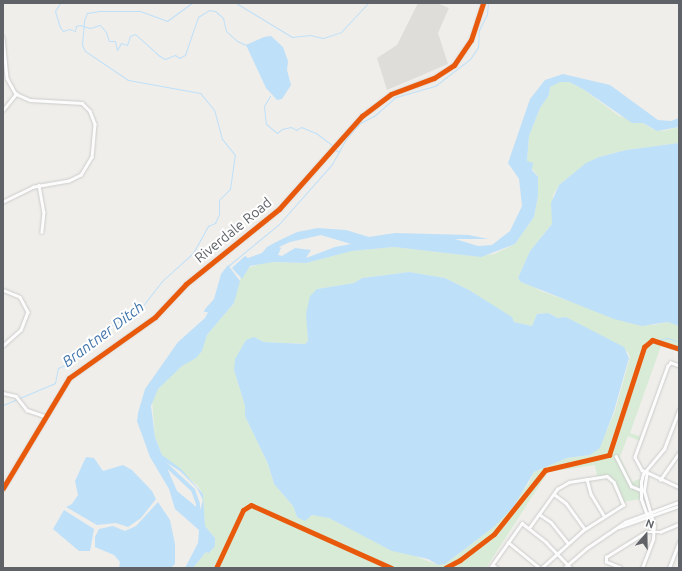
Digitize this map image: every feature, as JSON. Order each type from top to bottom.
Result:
[{"type":"street","name":"Riverdale Road","points":[[3,488],[22,459],[44,416],[72,375],[157,315],[186,284],[279,209],[362,116],[391,94],[434,78],[454,65],[471,40],[483,3]]},
{"type":"street","points":[[3,36],[7,78],[16,94],[30,100],[77,101],[90,111],[95,121],[92,157],[86,170],[69,181],[40,185],[3,202]]},
{"type":"street","points":[[3,110],[16,94]]},
{"type":"street","points":[[40,185],[44,212],[42,232]]},
{"type":"street","points":[[3,290],[18,295],[27,307],[28,315],[23,327],[3,346]]},
{"type":"street","points":[[679,366],[670,364],[666,371],[635,455],[640,468],[660,480],[679,487]]},
{"type":"street","points":[[3,393],[12,394],[27,410],[44,416]]},
{"type":"street","points":[[653,532],[646,514],[642,490],[646,472],[664,449],[679,410]]},
{"type":"street","points":[[660,480],[677,460],[679,453]]},
{"type":"street","points":[[616,456],[631,486],[642,490]]},
{"type":"street","points":[[508,542],[541,568],[585,529],[624,505],[614,482],[604,476],[566,483],[554,494],[529,528]]},
{"type":"street","points":[[587,479],[590,493],[604,516]]},
{"type":"street","points":[[642,490],[650,513],[653,532],[642,568]]},
{"type":"street","points":[[554,494],[566,503],[585,529]]},
{"type":"street","points":[[650,513],[679,502]]},
{"type":"street","points":[[564,568],[615,529],[646,514],[679,506]]},
{"type":"street","points":[[539,514],[551,522],[568,543]]},
{"type":"street","points":[[490,568],[522,523],[557,553],[571,568]]},
{"type":"street","points":[[621,568],[603,560],[643,534],[679,524]]},
{"type":"street","points":[[669,568],[679,542]]},
{"type":"street","points":[[493,565],[497,568]]},
{"type":"shaded area","points":[[418,3],[437,3],[449,8],[438,33],[448,64],[387,90],[377,58],[397,45]]},
{"type":"green space","points":[[560,82],[569,82],[583,89],[619,116],[643,123],[652,129],[664,131],[679,127],[679,143],[626,150],[599,157],[580,168],[559,185],[553,195],[552,224],[530,251],[518,278],[541,291],[569,301],[654,325],[668,322],[679,326],[679,352],[661,346],[630,433],[642,437],[640,441],[628,436],[620,457],[632,482],[642,478],[641,499],[623,502],[616,485],[607,476],[597,476],[595,465],[548,472],[486,568],[193,568],[206,552],[209,552],[215,538],[205,526],[202,493],[198,486],[162,455],[155,437],[152,400],[158,389],[170,376],[187,362],[196,358],[207,335],[234,303],[237,284],[248,268],[266,262],[306,263],[352,251],[394,247],[475,256],[494,254],[515,244],[534,217],[538,196],[538,177],[527,161],[529,136],[540,108],[549,95],[550,87]],"holes":[[[409,272],[445,278],[469,290],[514,322],[532,326],[537,314],[548,313],[558,318],[566,317],[628,352],[630,357],[615,411],[601,444],[590,455],[567,458],[534,472],[529,483],[495,526],[445,564],[438,565],[365,536],[329,518],[318,515],[297,517],[293,506],[274,484],[268,464],[245,416],[245,406],[234,370],[254,337],[264,342],[305,344],[308,341],[307,314],[317,289],[354,283],[362,278]]]},
{"type":"water","points":[[271,36],[283,47],[288,61],[287,70],[291,85],[282,99],[277,100],[266,88],[246,45],[264,37]]},
{"type":"water","points":[[563,74],[610,85],[658,120],[671,121],[679,118],[679,127],[657,131],[643,123],[632,123],[583,89],[569,82],[560,82],[550,87],[549,95],[540,108],[529,136],[527,161],[533,163],[532,170],[538,177],[538,196],[534,217],[515,244],[481,257],[394,247],[352,251],[306,263],[273,262],[250,266],[242,279],[232,268],[245,256],[248,258],[262,253],[267,247],[297,232],[318,228],[346,230],[369,237],[395,233],[469,235],[488,239],[455,239],[478,246],[492,245],[510,231],[522,206],[519,179],[508,163],[530,99],[545,80]],"holes":[[[321,235],[351,244],[335,247],[306,258],[311,250],[295,248],[282,256],[278,255],[281,248],[279,247],[290,242]]]},
{"type":"water","points":[[679,143],[679,326],[668,322],[642,326],[614,319],[521,282],[518,278],[530,251],[552,224],[551,203],[559,185],[586,163],[599,157],[626,150]]},
{"type":"water","points":[[228,265],[240,281],[234,303],[207,335],[202,351],[196,358],[182,366],[158,389],[151,406],[155,437],[162,455],[181,469],[203,494],[205,526],[215,538],[215,546],[209,553],[206,552],[193,568],[185,568],[198,543],[199,530],[175,509],[169,489],[150,457],[137,421],[145,389],[178,342],[205,318],[208,312],[204,312],[205,309],[214,299],[221,274]],"holes":[[[164,461],[180,471],[197,488],[203,500],[200,510],[177,491]]]},
{"type":"water","points":[[409,272],[445,278],[469,290],[512,317],[514,322],[532,326],[537,314],[548,313],[558,318],[566,317],[624,347],[629,358],[614,411],[600,448],[590,455],[567,458],[534,472],[514,506],[495,526],[445,564],[438,565],[428,559],[392,551],[329,518],[312,515],[305,521],[297,517],[293,506],[274,484],[268,464],[245,416],[245,406],[234,370],[235,359],[246,340],[254,337],[264,342],[305,344],[308,341],[306,314],[310,296],[317,289],[354,283],[362,278]]},
{"type":"water","points":[[86,457],[94,458],[103,471],[123,465],[132,470],[152,491],[156,499],[141,518],[128,527],[116,523],[97,525],[66,507],[72,504],[78,495],[75,481]]},
{"type":"water","points":[[158,502],[170,520],[175,544],[175,564],[171,568],[119,568],[120,562],[114,555],[95,547],[95,537],[99,529],[113,526],[125,531],[136,526]]},
{"type":"water","points":[[64,510],[94,529],[90,551],[79,551],[53,529]]},
{"type":"waterway","points":[[60,3],[55,11],[60,27],[63,31],[69,29],[75,31],[76,26],[80,25],[90,28],[100,25],[106,32],[109,41],[115,41],[117,50],[121,43],[127,45],[130,36],[135,34],[158,55],[165,59],[175,55],[179,58],[185,55],[198,17],[209,10],[215,11],[223,18],[226,31],[237,41],[246,45]]},
{"type":"waterway","name":"Brantner Ditch","points":[[3,405],[55,383],[58,368],[67,364],[71,357],[87,347],[96,335],[141,308],[161,282],[193,253],[208,226],[215,223],[219,214],[219,200],[230,189],[235,155],[222,139],[214,110],[200,93],[128,80],[85,51],[82,45],[84,20],[87,13],[100,11],[140,11],[167,21],[192,3]]},
{"type":"waterway","name":"Brantner Ditch","points":[[236,3],[292,37],[310,35],[323,38],[341,32],[368,3]]},
{"type":"waterway","points":[[228,266],[279,224],[332,164],[346,139],[360,123],[374,116],[396,97],[435,86],[470,59],[478,47],[479,30],[487,14],[488,3]]},
{"type":"waterway","points":[[677,3],[679,7]]},
{"type":"waterway","points":[[270,96],[264,106],[266,124],[277,133],[282,129],[291,127],[296,130],[301,127],[316,133],[332,145]]},
{"type":"waterway","points":[[335,150],[339,152]]},
{"type":"waterway","points":[[659,340],[668,338],[679,342]]},
{"type":"waterway","points":[[162,461],[193,490],[198,504],[198,513]]},
{"type":"cycle path","points":[[3,488],[69,378],[155,317],[186,284],[279,209],[362,116],[391,94],[434,78],[454,65],[471,40],[483,3]]},
{"type":"cycle path","points":[[445,568],[460,560],[494,534],[545,470],[609,455],[644,347],[652,340],[679,349]]},
{"type":"cycle path","points":[[216,568],[243,510],[251,505],[391,568]]}]
